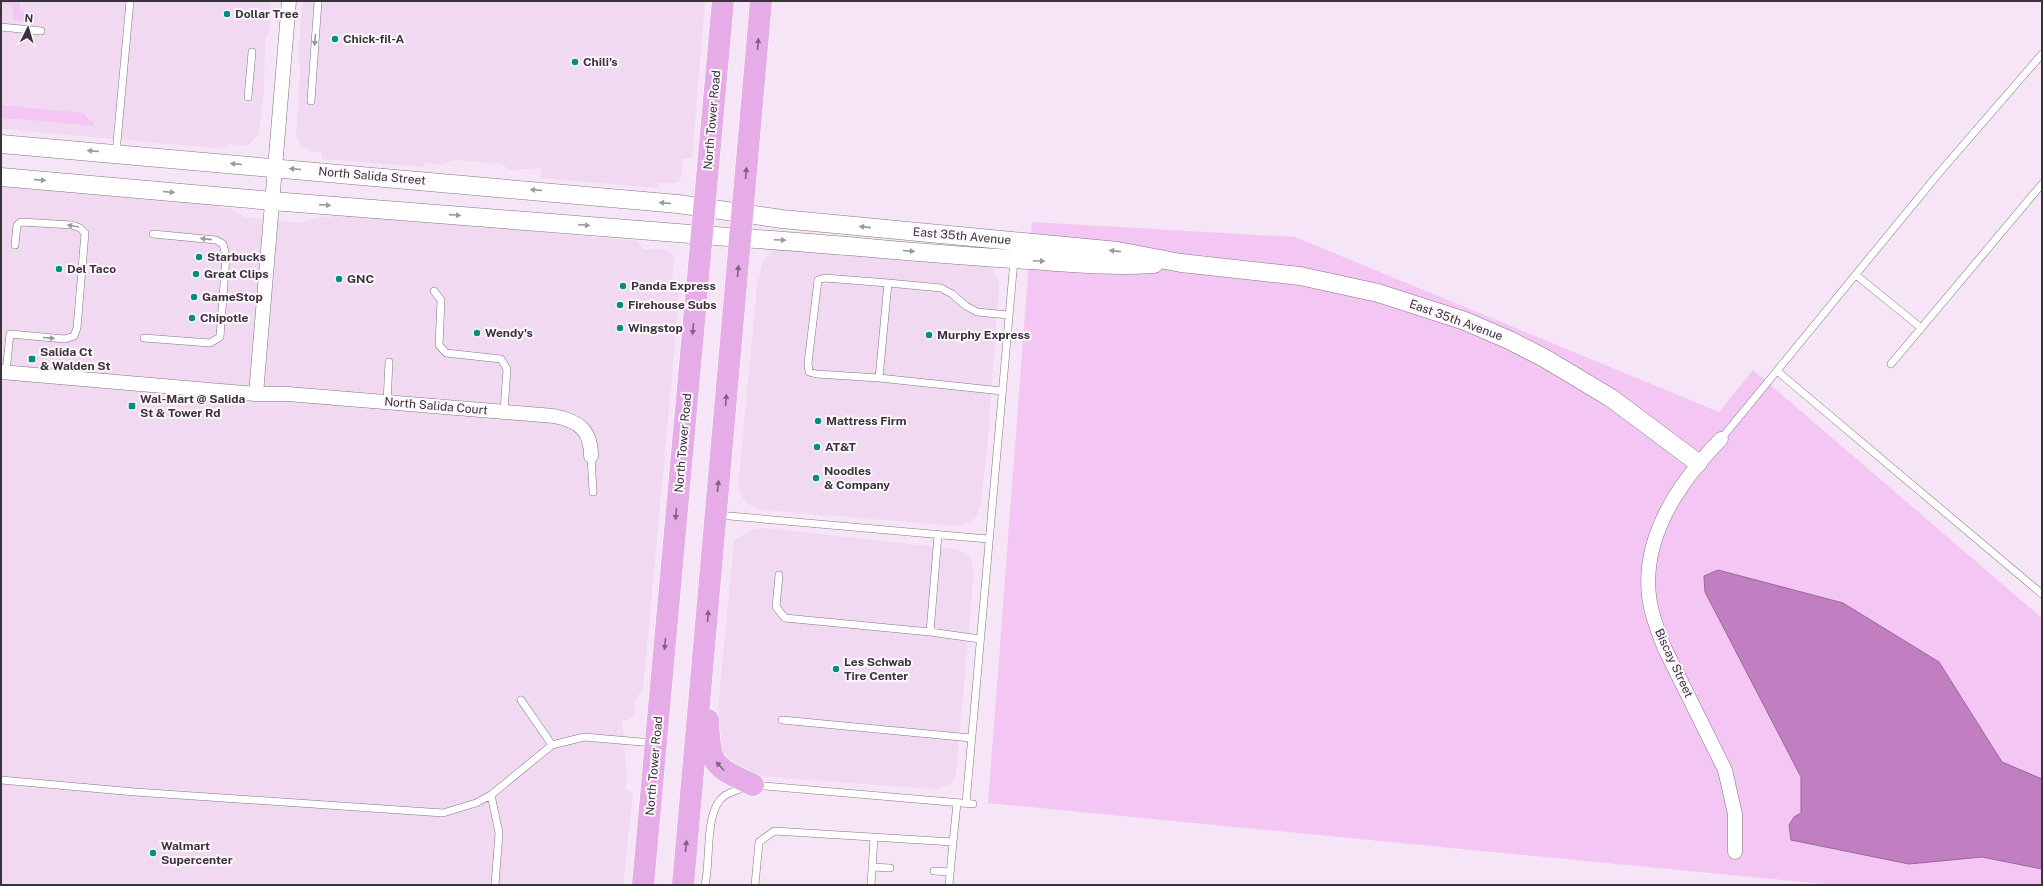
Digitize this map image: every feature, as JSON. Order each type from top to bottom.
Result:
[{"type":"main road","name":"North Tower Road","points":[[643,885],[722,1]]},
{"type":"main road","points":[[683,885],[761,1]]},
{"type":"main road","points":[[704,654],[709,743],[713,758],[722,770],[753,785]]},
{"type":"street","points":[[256,394],[289,1]]},
{"type":"street","name":"North Salida Street","points":[[1,144],[275,167],[704,207],[743,212]]},
{"type":"street","points":[[1,176],[272,201],[701,234]]},
{"type":"street","name":"East 35th Avenue","points":[[743,212],[782,219],[1015,250]]},
{"type":"street","name":"East 35th Avenue","points":[[701,234],[812,242],[1015,250],[1118,251],[1181,263],[1300,276],[1342,284],[1411,302],[1466,321],[1509,340],[1593,387],[1644,422],[1698,463]]},
{"type":"street","name":"North Salida Court","points":[[3,372],[256,394],[288,394],[504,411],[565,418],[587,432],[591,441],[591,456]]},
{"type":"street","name":"Biscay Street","points":[[1721,439],[1698,463],[1670,504],[1657,535],[1650,565],[1649,596],[1658,632],[1665,649],[1725,770],[1735,814],[1735,852]]},
{"type":"lane","points":[[116,153],[130,1]]},
{"type":"lane","points":[[311,101],[318,1]]},
{"type":"lane","points":[[1,27],[41,31]]},
{"type":"lane","points":[[248,97],[252,52]]},
{"type":"lane","points":[[1721,439],[1939,173],[2042,54]]},
{"type":"lane","points":[[1891,364],[1920,327],[2042,184]]},
{"type":"lane","points":[[3,372],[10,334],[66,339],[74,336],[77,328],[85,233],[80,228],[72,225],[21,222],[17,225],[15,245]]},
{"type":"lane","points":[[144,338],[210,343],[220,336],[226,256],[223,244],[216,240],[153,234]]},
{"type":"lane","points":[[706,885],[712,815],[717,803],[725,796],[753,785],[969,804],[971,738],[1015,250]]},
{"type":"lane","points":[[1856,275],[1920,327]]},
{"type":"lane","points":[[1002,391],[879,378],[816,374],[809,372],[808,363],[818,280],[825,278],[941,288],[977,312],[1008,315]]},
{"type":"lane","points":[[879,378],[888,283]]},
{"type":"lane","points":[[434,291],[439,295],[441,304],[439,346],[446,353],[501,360],[507,369],[504,411]]},
{"type":"lane","points":[[387,402],[389,362]]},
{"type":"lane","points":[[1777,371],[2042,594]]},
{"type":"lane","points":[[591,456],[593,492]]},
{"type":"lane","points":[[716,515],[988,539]]},
{"type":"lane","points":[[930,632],[938,534]]},
{"type":"lane","points":[[779,575],[776,607],[785,618],[930,632],[980,639]]},
{"type":"lane","points":[[521,700],[552,745]]},
{"type":"lane","points":[[782,720],[971,738]]},
{"type":"lane","points":[[1,780],[135,792],[443,813],[476,803],[491,795],[552,745],[584,737],[656,744]]},
{"type":"lane","points":[[491,795],[500,833],[495,885]]},
{"type":"lane","points":[[949,885],[957,803]]},
{"type":"lane","points":[[755,885],[759,842],[774,831],[953,842]]},
{"type":"lane","points":[[871,885],[874,838]]},
{"type":"lane","points":[[872,867],[890,868]]},
{"type":"lane","points":[[934,871],[950,872]]},
{"type":"shaded area","points":[[1,1],[271,1],[269,33],[265,39],[264,89],[259,134],[249,144],[243,146],[229,144],[226,149],[1,129]]},
{"type":"shaded area","points":[[1,1],[20,1],[20,11],[33,14],[31,22],[13,20],[13,5],[1,4]]},
{"type":"shaded area","points":[[303,1],[705,1],[692,157],[682,159],[682,174],[679,181],[676,183],[658,183],[657,188],[540,178],[541,168],[511,170],[500,164],[455,160],[439,165],[425,162],[424,167],[322,159],[322,152],[312,152],[301,146],[296,135],[300,73],[298,51]]},
{"type":"shaded area","points":[[1,105],[83,113],[90,121],[94,122],[94,126],[20,119],[1,119]]},
{"type":"shaded area","points":[[1,183],[220,203],[222,209],[231,208],[244,217],[302,223],[322,216],[332,218],[333,213],[638,241],[643,250],[662,249],[672,253],[674,258],[672,282],[680,289],[643,690],[635,699],[635,712],[633,716],[627,720],[622,720],[627,778],[625,789],[633,794],[623,885],[1,885]]},
{"type":"shaded area","points":[[1032,222],[1295,237],[1719,412],[1753,370],[2042,618],[2042,885],[1834,885],[988,803]]},
{"type":"shaded area","points":[[780,248],[988,264],[993,268],[999,282],[999,293],[987,450],[981,504],[976,517],[971,522],[956,526],[761,510],[746,503],[738,486],[757,286],[763,261],[771,252]]},
{"type":"shaded area","points":[[765,528],[956,549],[967,555],[972,561],[974,572],[956,776],[950,785],[936,789],[917,788],[757,776],[734,771],[715,740],[734,540],[751,530]]},
{"type":"shaded area","points":[[1718,570],[1843,603],[1939,662],[2002,762],[2042,779],[2042,869],[1982,857],[1909,864],[1791,840],[1789,825],[1794,817],[1801,813],[1801,777],[1705,592],[1704,576]]},
{"type":"place","name":"Dollar Tree","points":[[227,14]]},
{"type":"place","name":"Chick-fil-A","points":[[335,39]]},
{"type":"place","name":"Chili's","points":[[575,62]]},
{"type":"place","name":"Starbucks","points":[[199,257]]},
{"type":"place","name":"Del Taco","points":[[59,269]]},
{"type":"place","name":"Great Clips","points":[[196,274]]},
{"type":"place","name":"GNC","points":[[339,279]]},
{"type":"place","name":"Panda Express","points":[[623,286]]},
{"type":"place","name":"GameStop","points":[[194,297]]},
{"type":"place","name":"Firehouse Subs","points":[[620,305]]},
{"type":"place","name":"Chipotle","points":[[192,318]]},
{"type":"place","name":"Wingstop","points":[[620,328]]},
{"type":"place","name":"Wendy's","points":[[477,333]]},
{"type":"place","name":"Murphy Express","points":[[929,335]]},
{"type":"place","name":"Salida Ct & Walden St","points":[[32,359]]},
{"type":"place","name":"Wal-Mart @ Salida St & Tower Rd","points":[[132,406]]},
{"type":"place","name":"Mattress Firm","points":[[818,421]]},
{"type":"place","name":"AT&T","points":[[817,447]]},
{"type":"place","name":"Noodles & Company","points":[[816,478]]},
{"type":"place","name":"Les Schwab Tire Center","points":[[836,669]]},
{"type":"place","name":"Walmart Supercenter","points":[[153,853]]}]
